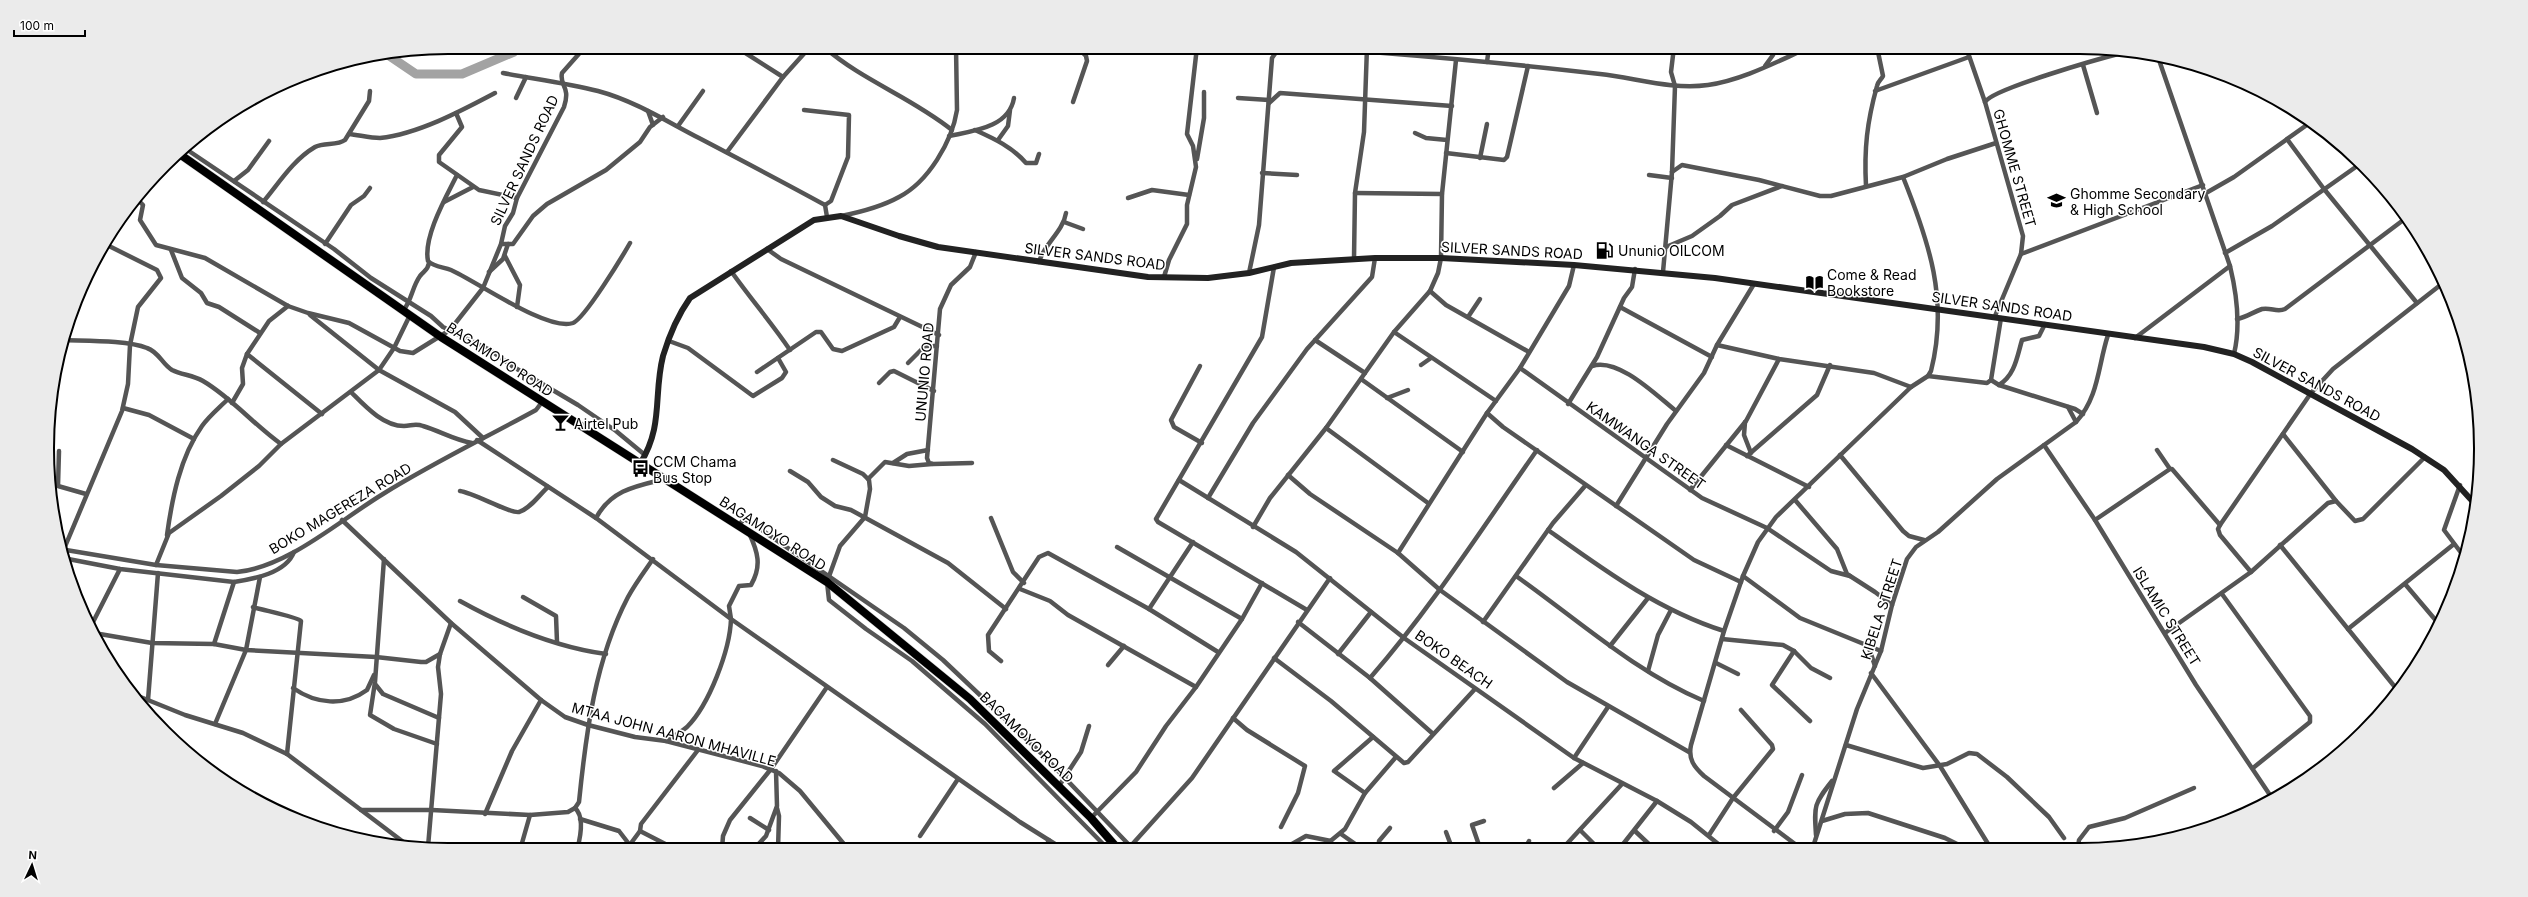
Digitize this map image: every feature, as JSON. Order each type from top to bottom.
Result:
[{"type":"highway","name":"BAGAMOYO ROAD","points":[[183,157],[441,337],[640,464],[667,479],[749,533],[828,579],[935,675],[990,717],[1091,818],[1113,843]]},
{"type":"street","name":"SILVER SANDS ROAD","points":[[140,202],[143,205],[140,220],[156,245],[215,262],[288,306],[308,314],[349,323],[394,348],[413,353],[450,330],[483,288],[501,244],[505,226],[514,213],[517,198],[564,107],[568,95],[561,78],[562,73],[579,54]]},
{"type":"street","points":[[749,54],[783,77]]},
{"type":"street","points":[[727,152],[783,77],[804,54]]},
{"type":"street","points":[[833,54],[851,69],[926,110],[952,130]]},
{"type":"street","points":[[640,464],[656,429],[662,363],[678,318],[690,298],[814,220],[866,211],[900,197],[919,182],[938,158],[952,130],[957,110],[956,54]]},
{"type":"street","points":[[1073,102],[1087,61],[1084,54]]},
{"type":"street","points":[[1196,54],[1187,134],[1193,146],[1196,163]]},
{"type":"street","points":[[1249,273],[1259,225],[1270,72],[1275,54]]},
{"type":"street","points":[[1354,259],[1355,193],[1364,132],[1367,54]]},
{"type":"street","points":[[1392,54],[1613,75],[1675,86],[1709,85],[1763,67],[1794,54]]},
{"type":"street","points":[[1487,62],[1488,54]]},
{"type":"street","points":[[1663,272],[1672,178],[1675,86],[1672,72],[1673,54]]},
{"type":"street","points":[[1763,67],[1773,54]]},
{"type":"street","points":[[1866,186],[1864,147],[1877,84],[1883,76],[1878,54]]},
{"type":"street","name":"GHOMME STREET","points":[[1968,54],[1985,102],[1996,144],[2022,226],[2023,236],[2020,254],[1998,317],[1991,380]]},
{"type":"street","points":[[1985,102],[1991,96],[2012,88],[2113,56]]},
{"type":"street","points":[[1876,91],[1969,57]]},
{"type":"street","points":[[1253,527],[1270,498],[1326,428],[1394,332],[1430,291],[1438,274],[1441,258],[1442,194],[1456,60]]},
{"type":"street","points":[[2160,63],[2206,192],[2230,266],[2236,293],[2238,319],[2234,354]]},
{"type":"street","points":[[2083,65],[2097,113]]},
{"type":"street","points":[[1446,153],[1504,160],[1507,157],[1528,66]]},
{"type":"street","name":"SILVER SANDS ROAD","points":[[503,74],[598,91],[663,117],[825,205]]},
{"type":"street","points":[[516,98],[526,77]]},
{"type":"street","points":[[263,202],[299,158],[316,146],[342,142],[349,134],[369,101],[370,91]]},
{"type":"street","points":[[678,126],[702,91]]},
{"type":"street","points":[[1164,276],[1169,260],[1185,232],[1189,195],[1204,118],[1204,92]]},
{"type":"street","points":[[349,134],[376,138],[444,120],[495,93]]},
{"type":"street","points":[[1238,98],[1269,102],[1280,93],[1452,106]]},
{"type":"street","points":[[998,140],[1008,126],[1010,110],[1014,98]]},
{"type":"street","points":[[804,110],[849,115],[848,157],[830,201],[825,205],[827,217]]},
{"type":"street","points":[[949,136],[991,126],[1010,110]]},
{"type":"street","points":[[648,111],[653,124]]},
{"type":"street","points":[[456,113],[462,127],[438,157],[440,164],[474,187],[517,198]]},
{"type":"street","points":[[501,244],[513,244],[533,216],[547,204],[606,170],[640,142],[653,124],[663,117]]},
{"type":"street","points":[[1480,158],[1487,124]]},
{"type":"street","points":[[2206,192],[2234,177],[2306,125]]},
{"type":"street","points":[[975,130],[998,140],[1031,165],[1036,163],[1040,154]]},
{"type":"street","points":[[1415,133],[1426,138],[1448,140]]},
{"type":"street","points":[[2287,139],[2324,189],[2417,303]]},
{"type":"street","points":[[234,181],[248,170],[269,141]]},
{"type":"street","points":[[1672,172],[1682,165],[1826,196],[1903,178],[1947,159],[1996,144]]},
{"type":"street","points":[[189,151],[325,244],[371,278],[450,330],[490,350],[512,366],[578,405],[616,431],[645,455]]},
{"type":"street","points":[[2225,253],[2272,226],[2355,167]]},
{"type":"street","points":[[1262,173],[1297,175]]},
{"type":"street","points":[[167,537],[181,523],[221,496],[259,466],[281,444],[379,370],[394,348],[419,277],[427,269],[430,263],[428,244],[444,202],[457,175]]},
{"type":"street","points":[[1649,175],[1672,178]]},
{"type":"street","points":[[1793,843],[1774,831],[1694,767],[1690,752],[1724,630],[1743,576],[1758,542],[1767,528],[1840,455],[1911,387],[1928,376],[1934,360],[1939,309],[1932,257],[1923,227],[1903,178]]},
{"type":"street","points":[[2020,254],[2203,185]]},
{"type":"street","points":[[1666,247],[1707,227],[1732,205],[1782,186]]},
{"type":"street","points":[[444,202],[474,187]]},
{"type":"street","points":[[325,244],[351,204],[364,196],[370,188]]},
{"type":"street","points":[[1128,198],[1152,190],[1189,195]]},
{"type":"street","points":[[1355,193],[1442,194]]},
{"type":"street","points":[[1039,262],[1052,237],[1064,222],[1066,213]]},
{"type":"street","name":"SILVER SANDS ROAD","points":[[841,216],[919,242],[1039,262],[1148,277],[1164,276],[1208,278],[1249,273],[1291,263],[1375,258],[1441,258],[1635,269],[1998,317],[2134,339],[2204,347],[2234,354],[2311,393],[2425,457],[2444,470],[2460,485],[2471,499]]},
{"type":"street","points":[[2238,319],[2247,317],[2264,309],[2277,311],[2285,309],[2402,221]]},
{"type":"street","points":[[1064,222],[1083,229]]},
{"type":"street","points":[[489,272],[505,256],[508,244]]},
{"type":"street","points":[[430,263],[451,270],[517,307],[550,321],[564,324],[577,320],[613,271],[630,244]]},
{"type":"street","points":[[65,542],[123,408],[128,384],[130,344],[138,307],[159,280],[160,275],[157,270],[110,246]]},
{"type":"street","points":[[767,249],[781,260],[938,335]]},
{"type":"street","points":[[171,250],[182,278],[201,293],[207,303],[219,307],[260,333]]},
{"type":"street","name":"UNUNIO ROAD","points":[[933,464],[928,461],[928,450],[942,302],[951,285],[970,267],[976,252]]},
{"type":"street","points":[[505,256],[520,285],[517,307]]},
{"type":"street","points":[[1208,498],[1253,424],[1307,349],[1372,277],[1375,258]]},
{"type":"street","points":[[1398,553],[1428,503],[1463,452],[1487,413],[1520,368],[1569,286],[1574,265]]},
{"type":"street","points":[[2134,339],[2230,266]]},
{"type":"street","points":[[1274,267],[1262,337],[1202,443],[1156,519],[1158,522],[1307,610]]},
{"type":"street","points":[[1568,404],[1598,355],[1620,308],[1632,287],[1635,269]]},
{"type":"street","points":[[731,271],[757,307],[768,318],[790,350]]},
{"type":"street","points":[[1616,506],[1676,412],[1704,373],[1717,345],[1754,284]]},
{"type":"street","points":[[2251,572],[2220,534],[2218,529],[2220,524],[2311,393],[2333,369],[2439,286]]},
{"type":"street","points":[[1430,291],[1446,305],[1529,352]]},
{"type":"street","points":[[1468,317],[1480,299]]},
{"type":"street","points":[[156,565],[167,537],[176,488],[194,439],[202,426],[230,401],[243,384],[242,368],[247,354],[269,321],[288,306]]},
{"type":"street","points":[[1620,308],[1712,357]]},
{"type":"street","points":[[308,314],[379,370],[455,412],[483,438]]},
{"type":"street","points":[[757,372],[819,332],[833,349],[842,352],[894,326],[900,317]]},
{"type":"street","points":[[1999,385],[2006,381],[2013,371],[2022,340],[2039,336],[2045,324]]},
{"type":"street","points":[[1394,332],[1496,401]]},
{"type":"street","name":"KIBELA STREET","points":[[1814,843],[1871,673],[1881,651],[1892,605],[1907,559],[1916,547],[1924,540],[1938,532],[1997,479],[2076,422],[2095,391],[2108,335]]},
{"type":"street","points":[[69,340],[130,344],[153,350],[171,369],[183,375],[194,376],[230,401],[256,426],[281,444]]},
{"type":"street","points":[[1315,340],[1365,373]]},
{"type":"street","points":[[669,341],[688,348],[753,396],[782,378],[786,372],[778,358]]},
{"type":"street","points":[[1717,345],[1779,359],[1830,365],[1874,373],[1911,387]]},
{"type":"street","points":[[908,363],[925,346],[937,346]]},
{"type":"street","points":[[247,354],[322,414]]},
{"type":"street","points":[[1598,355],[1604,364]]},
{"type":"street","points":[[1421,365],[1431,358]]},
{"type":"street","points":[[1690,490],[1746,421],[1779,359]]},
{"type":"street","points":[[1591,366],[1604,364],[1626,373],[1676,412]]},
{"type":"street","points":[[1749,455],[1817,395],[1830,365]]},
{"type":"street","points":[[1200,366],[1171,420],[1174,427],[1202,443]]},
{"type":"street","name":"KAMWANGA STREET","points":[[1520,368],[1568,404],[1702,498],[1767,528],[1831,571],[1850,576]]},
{"type":"street","points":[[879,383],[890,372],[894,371],[934,390]]},
{"type":"street","points":[[1928,376],[1987,383],[1991,380],[1999,385],[2068,407],[2082,414]]},
{"type":"street","points":[[1361,379],[1463,452]]},
{"type":"street","points":[[1387,398],[1408,390]]},
{"type":"street","points":[[351,392],[371,412],[389,422],[404,426],[414,424],[422,425],[460,441],[475,442],[548,486],[653,559],[731,620],[958,779],[1054,843]]},
{"type":"street","name":"BOKO MAGEREZA ROAD","points":[[67,550],[156,565],[237,572],[262,567],[294,552],[384,493],[536,410],[542,402]]},
{"type":"street","points":[[2068,407],[2076,422]]},
{"type":"street","points":[[123,408],[149,415],[194,439]]},
{"type":"street","points":[[1487,413],[1585,486],[1694,560],[1741,582]]},
{"type":"street","points":[[1746,421],[1744,435],[1749,455]]},
{"type":"street","points":[[1326,428],[1428,503]]},
{"type":"street","points":[[2283,434],[2353,520],[2361,520],[2425,457]]},
{"type":"street","points":[[1726,445],[1749,455],[1809,487]]},
{"type":"street","name":"ISLAMIC STREET","points":[[2044,445],[2095,520],[2196,685],[2269,794]]},
{"type":"street","points":[[893,463],[907,454],[928,450]]},
{"type":"street","points":[[1370,678],[1404,638],[1440,590],[1537,450]]},
{"type":"street","points":[[2157,450],[2170,469],[2172,469],[2220,524]]},
{"type":"street","points":[[59,451],[58,486],[86,494]]},
{"type":"street","points":[[1840,455],[1903,531],[1909,536],[1924,540]]},
{"type":"street","points":[[833,460],[863,474],[868,479],[870,489],[865,517],[840,546],[828,579],[829,600],[866,629],[935,675],[1019,757],[1102,843]]},
{"type":"street","points":[[868,479],[882,463],[889,461],[909,466],[972,463]]},
{"type":"street","points":[[2095,520],[2170,469]]},
{"type":"street","points":[[790,471],[808,482],[821,497],[835,506],[865,517],[891,534],[910,541],[948,563],[1006,609]]},
{"type":"street","points":[[1288,476],[1310,494],[1398,553],[1440,590],[1567,682],[1608,707],[1690,752]]},
{"type":"street","points":[[596,518],[603,505],[618,494],[638,486],[667,479]]},
{"type":"street","name":"BOKO BEACH","points":[[1179,480],[1253,527],[1296,552],[1404,638],[1574,758],[1622,784],[1658,801],[1709,835],[1718,843]]},
{"type":"street","points":[[2460,485],[2444,527],[2444,532],[2461,552]]},
{"type":"street","points":[[460,491],[484,497],[513,512],[520,512],[548,486]]},
{"type":"street","points":[[1483,622],[1548,530],[1585,486]]},
{"type":"street","points":[[1795,500],[1837,549],[1847,574],[1892,605]]},
{"type":"street","points":[[2165,633],[2251,572],[2328,503],[2336,501]]},
{"type":"street","points":[[991,518],[1013,572],[1024,583]]},
{"type":"street","points":[[738,526],[744,519],[828,579],[904,628],[943,660],[1065,778],[1098,811],[1127,843]]},
{"type":"street","name":"MTAA JOHN AARON MHAVILLE","points":[[342,520],[451,623],[541,700],[565,717],[588,725],[635,737],[666,741],[773,770],[786,778],[800,791],[843,843]]},
{"type":"street","points":[[1548,530],[1648,598],[1698,622],[1724,630]]},
{"type":"street","points":[[666,741],[687,727],[700,708],[727,646],[731,620],[728,606],[738,586],[750,585],[758,568],[759,561],[749,533]]},
{"type":"street","points":[[1149,609],[1193,542]]},
{"type":"street","points":[[2348,628],[2454,544]]},
{"type":"street","points":[[2280,545],[2394,686]]},
{"type":"street","points":[[1117,547],[1170,579],[1242,619]]},
{"type":"street","points":[[70,559],[120,569],[234,582],[260,577],[282,567],[288,562],[294,552]]},
{"type":"street","points":[[1001,661],[989,651],[987,640],[1039,557],[1048,553],[1149,609],[1218,652]]},
{"type":"street","points":[[384,559],[375,684],[370,714],[394,729],[437,744]]},
{"type":"street","points":[[362,810],[432,810],[485,814],[530,815],[568,812],[576,808],[579,802],[588,725],[606,654],[622,609],[653,559]]},
{"type":"street","points":[[93,620],[120,569]]},
{"type":"street","points":[[148,700],[158,573]]},
{"type":"street","points":[[1516,576],[1610,646],[1683,692],[1704,702]]},
{"type":"street","points":[[1743,576],[1800,618],[1881,651]]},
{"type":"street","points":[[215,724],[246,650],[253,607],[260,577]]},
{"type":"street","points":[[1135,843],[1192,778],[1298,622],[1330,578]]},
{"type":"street","points":[[214,644],[234,582]]},
{"type":"street","points":[[1091,818],[1132,777],[1166,726],[1196,687],[1218,652],[1242,619],[1262,583]]},
{"type":"street","points":[[2405,584],[2435,619]]},
{"type":"street","points":[[1020,589],[1050,601],[1068,616],[1196,687]]},
{"type":"street","points":[[2222,594],[2310,716],[2310,722],[2253,768]]},
{"type":"street","points":[[523,597],[556,616],[556,642]]},
{"type":"street","points":[[1610,646],[1648,598]]},
{"type":"street","points":[[460,601],[484,615],[556,642],[606,654]]},
{"type":"street","points":[[253,607],[300,620],[287,754]]},
{"type":"street","points":[[1648,671],[1658,636],[1671,610]]},
{"type":"street","points":[[1338,654],[1371,612]]},
{"type":"street","points":[[1298,622],[1370,678],[1432,733]]},
{"type":"street","points":[[429,842],[437,744],[440,654],[451,623]]},
{"type":"street","points":[[101,634],[152,643],[214,644],[246,650],[376,657],[426,662],[440,654]]},
{"type":"street","points":[[1722,639],[1776,644],[1794,651],[1811,668],[1830,678]]},
{"type":"street","points":[[1868,645],[1875,667]]},
{"type":"street","points":[[1108,665],[1124,646]]},
{"type":"street","points":[[1794,651],[1772,684],[1810,721]]},
{"type":"street","points":[[1274,658],[1331,701],[1396,757],[1406,763],[1475,688]]},
{"type":"street","points":[[1716,663],[1738,674]]},
{"type":"street","points":[[293,688],[307,698],[317,701],[346,700],[367,690],[375,672]]},
{"type":"street","points":[[1871,673],[1940,766],[1987,843]]},
{"type":"street","points":[[375,684],[383,694],[438,718]]},
{"type":"street","points":[[722,843],[723,836],[730,820],[773,770],[827,687]]},
{"type":"street","points":[[143,698],[243,733],[287,754],[401,840]]},
{"type":"street","points":[[485,814],[512,751],[541,700]]},
{"type":"street","points":[[1574,758],[1608,707]]},
{"type":"street","points":[[1709,835],[1733,798],[1773,749],[1772,745],[1741,710]]},
{"type":"street","points":[[1233,718],[1247,730],[1305,766],[1298,793],[1281,827]]},
{"type":"street","points":[[1059,786],[1081,752],[1090,726]]},
{"type":"street","points":[[1365,793],[1334,771],[1372,737]]},
{"type":"street","points":[[1846,745],[1894,758],[1917,767],[1940,766],[1969,753],[1977,754],[2007,777],[2049,817],[2064,838]]},
{"type":"street","points":[[630,843],[640,831],[641,824],[698,750]]},
{"type":"street","points":[[1328,843],[1341,834],[1352,819],[1365,793],[1396,757]]},
{"type":"street","points":[[1554,788],[1583,763]]},
{"type":"street","points":[[773,770],[776,808],[779,816],[778,843]]},
{"type":"street","points":[[1774,831],[1788,812],[1802,775]]},
{"type":"street","points":[[1816,837],[1816,805],[1820,794],[1835,777]]},
{"type":"street","points":[[920,836],[958,779]]},
{"type":"street","points":[[1568,843],[1622,784]]},
{"type":"street","points":[[2079,843],[2082,836],[2089,827],[2125,818],[2194,788]]},
{"type":"street","points":[[1624,843],[1658,801]]},
{"type":"street","points":[[576,808],[580,819],[578,843]]},
{"type":"street","points":[[759,843],[769,830],[776,808]]},
{"type":"street","points":[[1822,821],[1845,814],[1868,813],[1945,838],[1955,843]]},
{"type":"street","points":[[522,843],[530,815]]},
{"type":"street","points":[[750,818],[769,830]]},
{"type":"street","points":[[580,819],[618,831],[628,843]]},
{"type":"street","points":[[1478,843],[1472,825],[1484,821]]},
{"type":"street","points":[[1379,843],[1390,828]]},
{"type":"street","points":[[1580,830],[1593,843]]},
{"type":"street","points":[[1635,830],[1648,843]]},
{"type":"street","points":[[640,831],[663,843]]},
{"type":"street","points":[[1446,832],[1450,843]]},
{"type":"street","points":[[1341,834],[1354,843]]},
{"type":"street","points":[[1293,843],[1306,836],[1331,841]]},
{"type":"waterway","points":[[392,58],[416,74],[462,74],[509,54]]},
{"type":"place","name":"Ghomme Secondary & High School","points":[[2057,201]]},
{"type":"place","name":"Ununio OILCOM","points":[[1605,250]]},
{"type":"place","name":"Come & Read Bookstore","points":[[1814,282]]},
{"type":"place","name":"Airtel Pub","points":[[561,423]]},
{"type":"place","name":"CCM Chama Bus Stop","points":[[640,469]]}]
